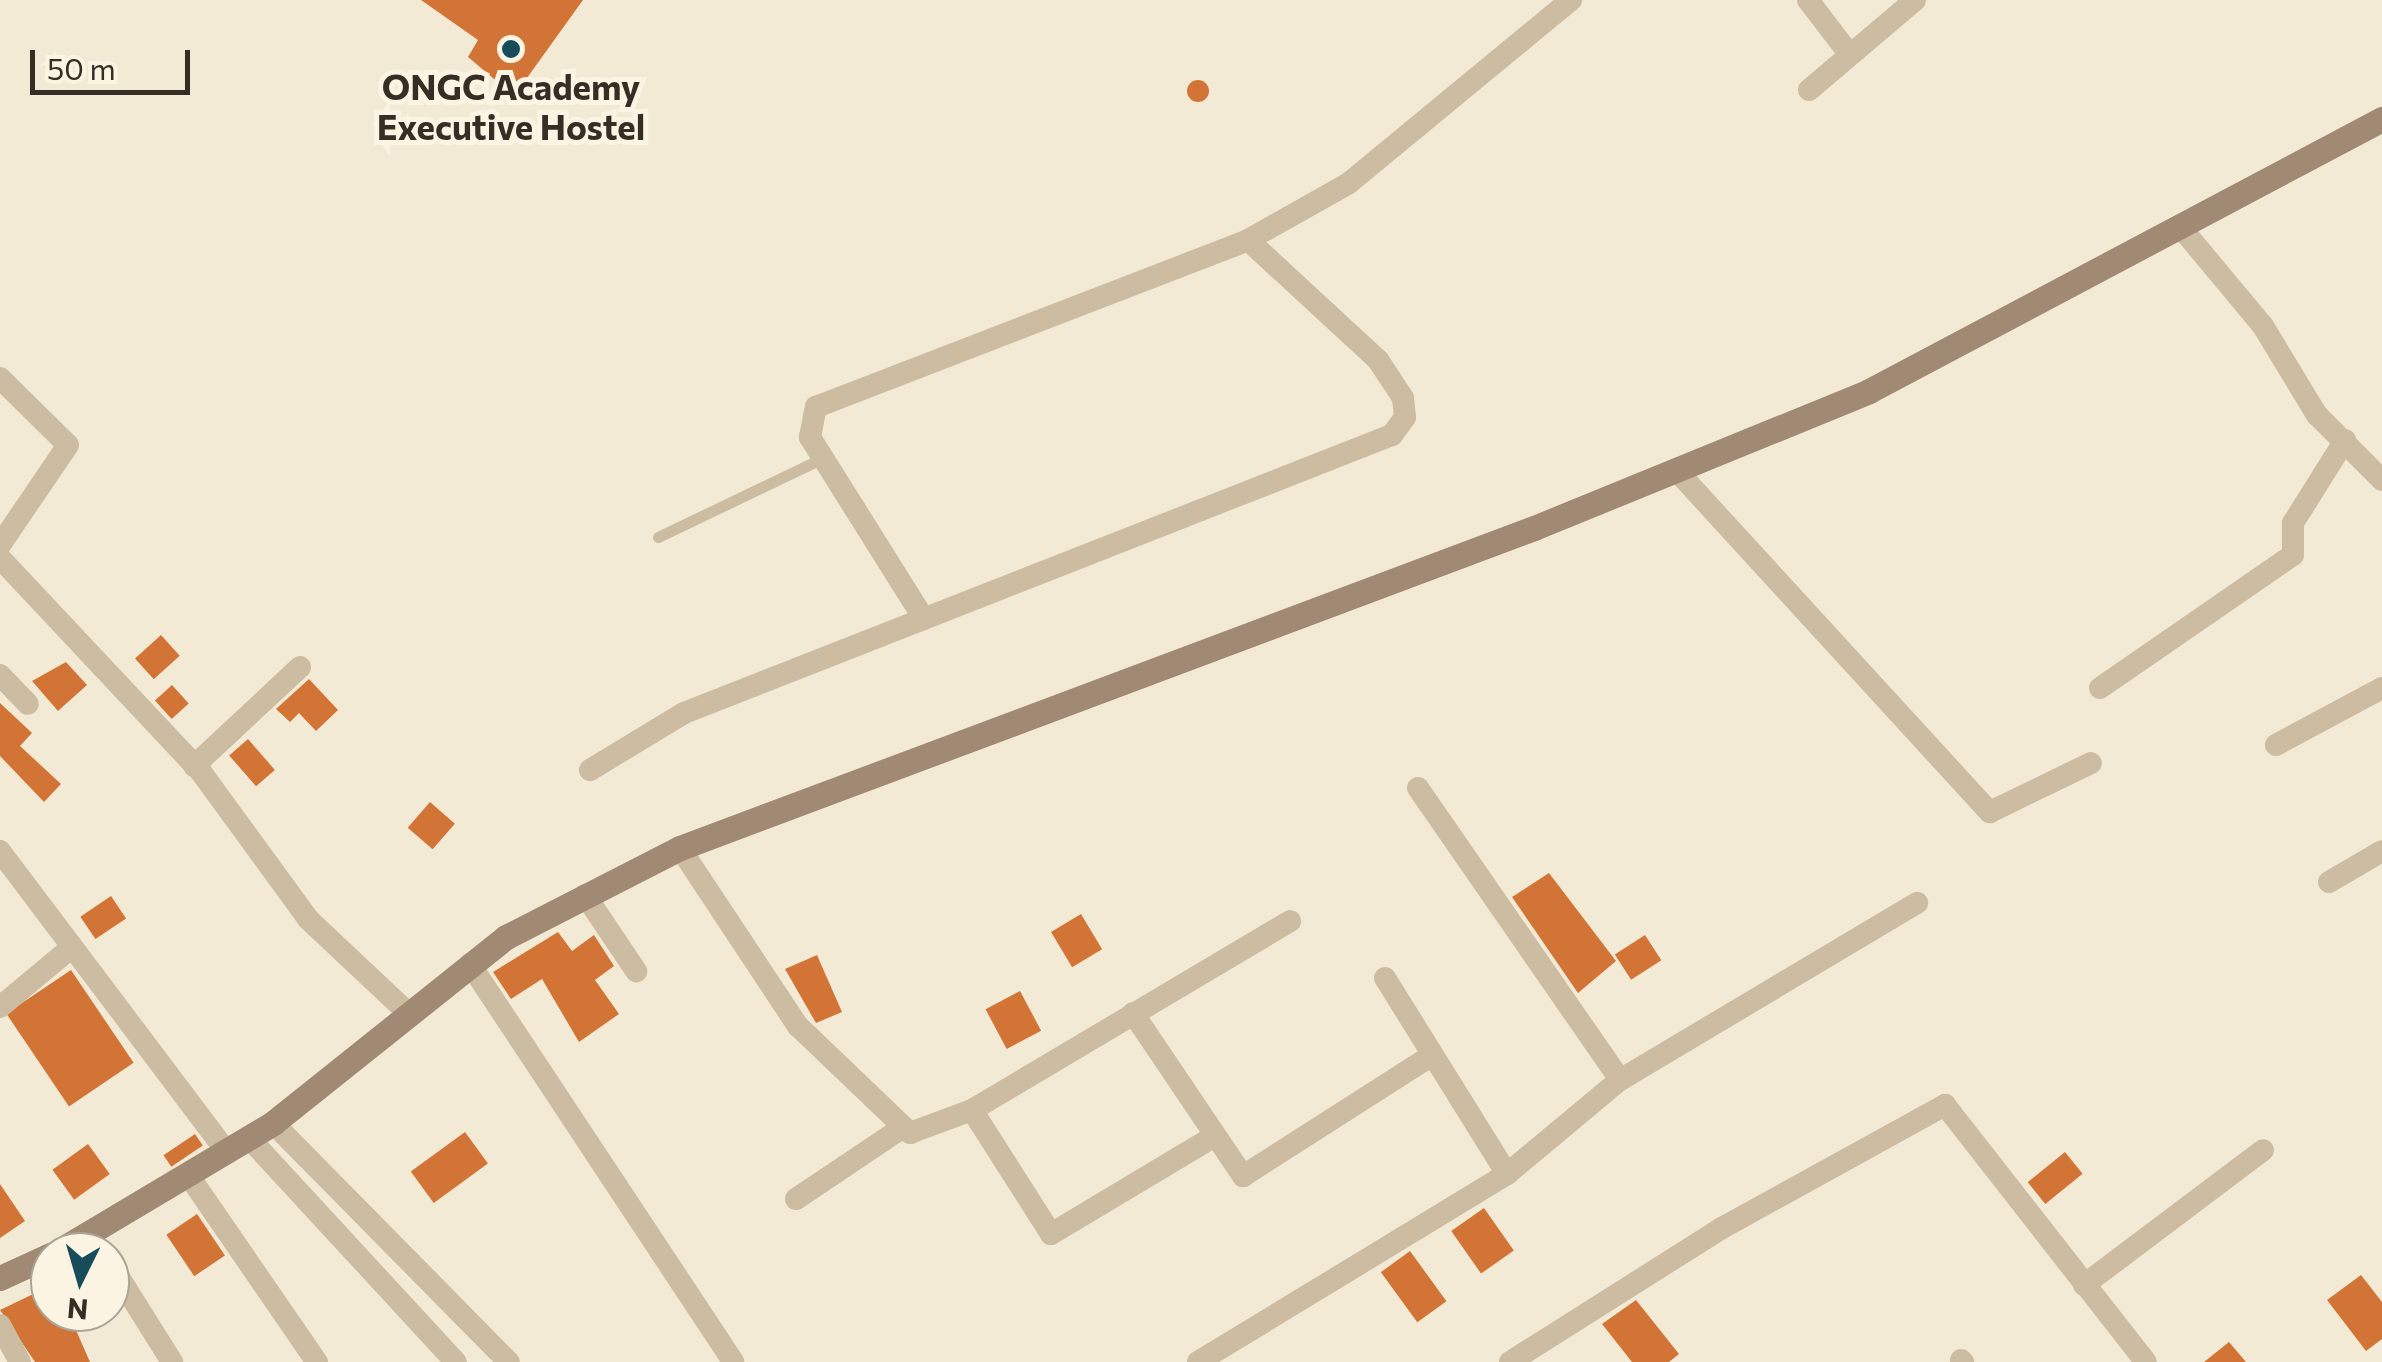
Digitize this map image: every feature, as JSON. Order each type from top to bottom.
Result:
[{"type":"street","points":[[924,619],[806,426],[816,407],[1248,240],[1349,183],[1571,0]]},
{"type":"street","points":[[1808,0],[1847,51]]},
{"type":"street","points":[[1809,90],[1847,51],[1915,0]]},
{"type":"street","points":[[114,1232],[189,1176],[272,1123],[470,964],[586,895],[680,848],[1678,471],[1869,391],[2183,230],[2382,119]]},
{"type":"street","points":[[2183,230],[2263,326],[2317,416],[2382,480]]},
{"type":"street","points":[[590,770],[684,714],[1392,436],[1405,417],[1403,398],[1378,360],[1248,240]]},
{"type":"street","points":[[0,378],[68,446],[0,545]]},
{"type":"street","points":[[2100,688],[2294,555],[2292,523],[2345,440]]},
{"type":"street","points":[[1678,471],[1990,812],[2092,763]]},
{"type":"street","points":[[0,558],[194,766],[300,909],[409,1014]]},
{"type":"street","points":[[194,766],[300,667]]},
{"type":"street","points":[[0,675],[28,704]]},
{"type":"street","points":[[2276,745],[2382,688]]},
{"type":"street","points":[[1418,788],[1620,1080]]},
{"type":"street","points":[[680,848],[798,1026],[900,1129],[922,1132],[972,1110],[1290,921]]},
{"type":"street","points":[[0,851],[227,1152]]},
{"type":"street","points":[[2330,882],[2382,851]]},
{"type":"street","points":[[586,895],[636,972]]},
{"type":"street","points":[[1198,1362],[1506,1174],[1620,1080],[1917,903]]},
{"type":"street","points":[[0,1007],[72,947]]},
{"type":"street","points":[[470,964],[732,1362]]},
{"type":"street","points":[[1385,978],[1429,1057],[1506,1174]]},
{"type":"street","points":[[1133,1014],[1210,1139],[1234,1170],[1253,1174],[1429,1057]]},
{"type":"street","points":[[1510,1362],[1939,1106],[1952,1108],[2146,1362]]},
{"type":"street","points":[[972,1110],[1051,1234],[1210,1139]]},
{"type":"street","points":[[272,1123],[508,1362]]},
{"type":"street","points":[[796,1199],[900,1129]]},
{"type":"street","points":[[250,1138],[456,1362]]},
{"type":"street","points":[[2084,1285],[2263,1150]]},
{"type":"street","points":[[189,1176],[317,1362]]},
{"type":"street","points":[[0,1278],[30,1264]]},
{"type":"street","points":[[130,1296],[172,1362]]},
{"type":"street","points":[[0,1325],[20,1362]]},
{"type":"lane","points":[[658,538],[823,458]]},
{"type":"building","name":"ONGC Academy Executive Hostel","points":[[421,0],[583,0],[514,96],[468,57],[478,40]]},
{"type":"building","points":[[1198,80],[1206,83],[1206,99],[1198,102],[1190,99],[1187,91],[1190,83]]},
{"type":"building","points":[[161,635],[180,656],[154,679],[135,658]]},
{"type":"building","points":[[66,662],[87,685],[58,711],[32,681]]},
{"type":"building","points":[[309,679],[338,710],[316,731],[299,713],[290,722],[276,709]]},
{"type":"building","points":[[172,685],[189,704],[172,719],[155,700]]},
{"type":"building","points":[[0,703],[32,733],[20,746],[61,784],[44,802],[0,756]]},
{"type":"building","points":[[248,739],[275,770],[256,786],[229,755]]},
{"type":"building","points":[[430,802],[455,824],[433,849],[408,828]]},
{"type":"building","points":[[1549,873],[1616,961],[1578,993],[1512,897]]},
{"type":"building","points":[[111,896],[126,918],[95,939],[80,917]]},
{"type":"building","points":[[1081,914],[1102,949],[1072,967],[1051,932]]},
{"type":"building","points":[[558,932],[572,951],[594,935],[614,966],[595,980],[619,1014],[579,1042],[542,979],[511,999],[493,972]]},
{"type":"building","points":[[1645,935],[1661,960],[1631,980],[1615,955]]},
{"type":"building","points":[[817,955],[842,1012],[816,1023],[785,969]]},
{"type":"building","points":[[71,970],[134,1063],[69,1106],[6,1014]]},
{"type":"building","points":[[1020,991],[1041,1031],[1007,1049],[986,1009]]},
{"type":"building","points":[[465,1132],[488,1164],[434,1203],[411,1171]]},
{"type":"building","points":[[195,1134],[203,1146],[171,1167],[163,1155]]},
{"type":"building","points":[[88,1144],[110,1174],[74,1200],[52,1170]]},
{"type":"building","points":[[2065,1152],[2083,1174],[2045,1204],[2028,1182]]},
{"type":"building","points":[[0,1184],[25,1221],[0,1238]]},
{"type":"building","points":[[1484,1208],[1514,1251],[1481,1274],[1451,1231]]},
{"type":"building","points":[[197,1214],[225,1255],[194,1276],[166,1235]]},
{"type":"building","points":[[1410,1251],[1446,1301],[1417,1322],[1381,1272]]},
{"type":"building","points":[[2361,1275],[2382,1302],[2382,1339],[2366,1351],[2327,1300]]},
{"type":"building","points":[[30,1296],[30,1332],[77,1332],[90,1362],[35,1362],[0,1310]]},
{"type":"building","points":[[1636,1300],[1679,1354],[1669,1362],[1632,1362],[1602,1324]]},
{"type":"building","points":[[2229,1342],[2246,1362],[2204,1362]]},
{"type":"place","name":"ONGC Academy Executive Hostel","points":[[511,49]]}]
